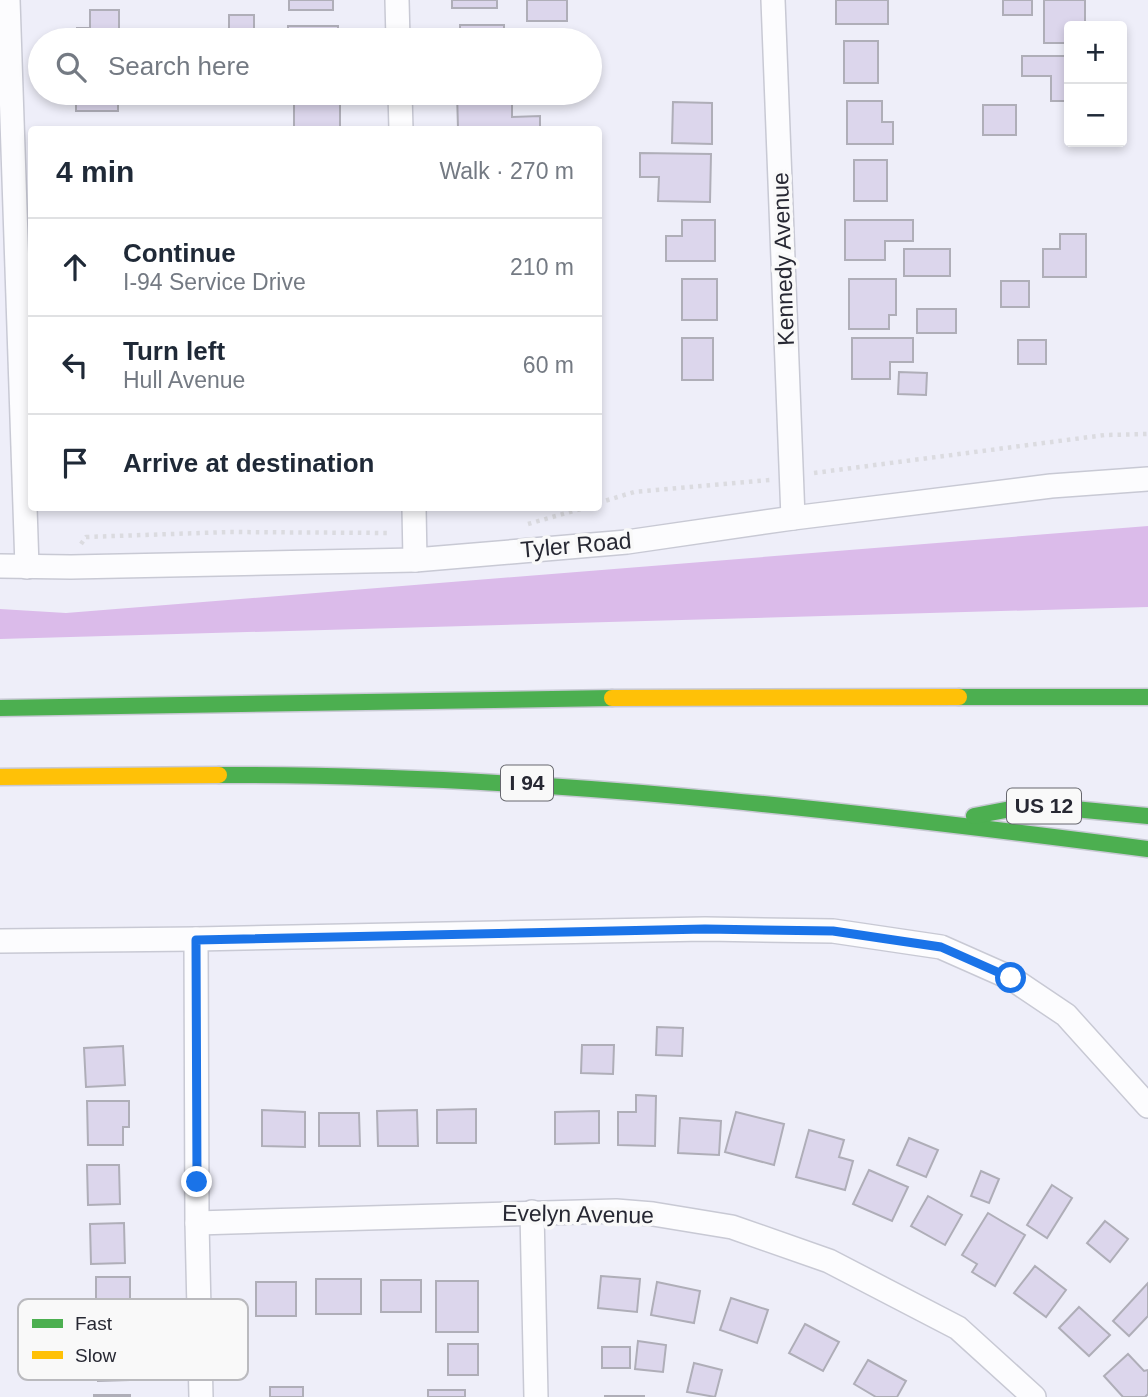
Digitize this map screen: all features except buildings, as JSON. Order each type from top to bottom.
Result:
[{"type":"highway","points":[[0,708],[736,696],[1148,697]]},
{"type":"highway","name":"I 94","points":[[0,777],[214,774],[492,781],[644,792],[941,823],[1148,849]]},
{"type":"highway","name":"US 12","points":[[941,823],[1032,805],[1148,816]]},
{"type":"street","points":[[8,0],[27,567]]},
{"type":"street","points":[[397,0],[398,28]]},
{"type":"street","name":"Kennedy Avenue","points":[[773,0],[793,518]]},
{"type":"street","points":[[400,105],[401,126]]},
{"type":"street","name":"Tyler Road","points":[[0,566],[415,560],[627,542],[1051,486],[1148,479]]},
{"type":"street","points":[[414,511],[415,560]]},
{"type":"street","points":[[0,941],[196,940],[705,929],[833,931],[941,947],[1011,978],[1066,1015],[1148,1106]]},
{"type":"street","points":[[196,940],[199,1299]]},
{"type":"street","name":"Evelyn Avenue","points":[[197,1223],[616,1211],[732,1227],[829,1261],[958,1328],[1034,1397]]},
{"type":"street","points":[[532,1212],[536,1397]]},
{"type":"path","points":[[602,502],[634,492],[791,477],[1024,444],[1105,435],[1148,434]]},
{"type":"path","points":[[520,526],[573,511]]},
{"type":"path","points":[[76,551],[86,537],[229,532],[415,533]]},
{"type":"shaded area","points":[[1148,526],[1148,607],[0,639],[0,609],[66,613]]},
{"type":"traffic: fast","points":[[959,697],[1148,697]]},
{"type":"traffic: fast","points":[[0,708],[612,698]]},
{"type":"traffic: fast","points":[[219,775],[336,776],[569,787],[916,820],[1148,849]]},
{"type":"traffic: fast","points":[[974,816],[1032,805],[1148,816]]},
{"type":"traffic: slow","points":[[612,698],[959,697]]},
{"type":"traffic: slow","points":[[0,777],[219,775]]},
{"type":"route","points":[[197,1182],[196,940],[705,929],[833,931],[941,947],[1011,978]]}]
